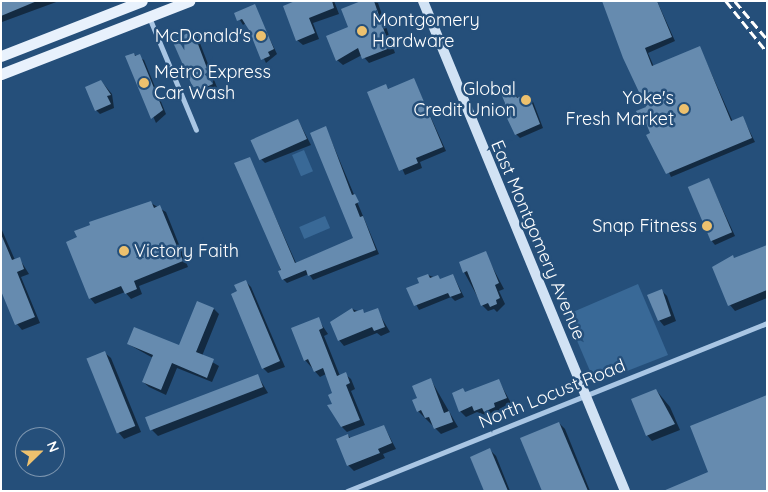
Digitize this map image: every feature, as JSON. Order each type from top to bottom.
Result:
[{"type":"main road","points":[[1,56],[142,1]]},
{"type":"main road","points":[[1,74],[189,1]]},
{"type":"main road","name":"East Montgomery Avenue","points":[[423,1],[625,491]]},
{"type":"main road","points":[[1,63],[21,55],[34,42]]},
{"type":"street","points":[[148,17],[196,130]]},
{"type":"street","name":"North Locust Road","points":[[347,491],[767,322]]},
{"type":"shaded area","points":[[304,150],[313,171],[301,176],[292,155]]},
{"type":"shaded area","points":[[325,216],[330,228],[304,239],[299,227]]},
{"type":"shaded area","points":[[638,284],[668,355],[604,380],[590,371],[566,315]]},
{"type":"building","points":[[1,1],[37,1],[1,16]]},
{"type":"building","points":[[295,1],[332,1],[334,8],[309,18],[315,33],[296,41],[283,6]]},
{"type":"building","name":"Montgomery Hardware","points":[[361,1],[374,1],[390,48],[362,59],[358,48],[336,61],[326,36],[348,27],[341,9]]},
{"type":"building","name":"Yoke's Fresh Market","points":[[602,1],[657,1],[672,37],[645,48],[652,66],[700,46],[731,121],[743,116],[752,138],[666,174],[646,135],[650,133],[644,118],[640,120],[636,111],[646,107],[623,58]]},
{"type":"building","name":"McDonald's","points":[[255,4],[274,49],[268,52],[270,56],[261,60],[249,30],[242,19],[237,21],[234,13]]},
{"type":"building","points":[[193,31],[213,84],[195,92],[172,40]]},
{"type":"building","name":"Metro Express Car Wash","points":[[134,53],[135,56],[140,54],[163,110],[151,119],[125,56]]},
{"type":"building","points":[[414,78],[443,147],[416,158],[418,163],[399,171],[367,92],[386,84],[388,89]]},
{"type":"building","points":[[101,80],[111,95],[107,96],[111,104],[95,111],[85,87]]},
{"type":"building","points":[[512,86],[517,98],[528,93],[540,124],[515,135],[504,112],[505,103],[500,91]]},
{"type":"building","points":[[298,119],[307,139],[259,160],[250,140]]},
{"type":"building","points":[[326,126],[352,195],[355,194],[359,202],[355,204],[360,217],[363,216],[376,250],[308,276],[306,270],[282,280],[278,271],[281,270],[234,163],[250,157],[295,263],[353,238],[310,133]]},
{"type":"building","points":[[709,178],[732,232],[711,241],[688,187]]},
{"type":"building","name":"Victory Faith","points":[[151,201],[154,208],[160,205],[183,261],[134,281],[137,289],[125,294],[121,286],[89,299],[66,242],[77,237],[74,231],[90,225],[89,222]]},
{"type":"building","points":[[1,234],[12,260],[20,257],[24,269],[17,272],[35,317],[15,325],[1,291]]},
{"type":"building","points":[[767,245],[767,290],[728,306],[712,267],[733,255],[734,258]]},
{"type":"building","points":[[486,251],[499,283],[495,285],[500,298],[496,300],[497,304],[490,307],[488,303],[481,306],[467,271],[463,273],[459,262]]},
{"type":"building","points":[[428,274],[430,278],[438,275],[440,279],[453,274],[461,293],[450,297],[448,293],[414,306],[406,288],[419,283],[417,278]]},
{"type":"building","points":[[246,280],[280,361],[262,369],[231,294],[237,291],[234,285]]},
{"type":"building","points":[[662,289],[671,316],[658,321],[647,295]]},
{"type":"building","points":[[197,301],[214,308],[196,352],[214,359],[207,378],[172,363],[161,390],[142,382],[153,355],[127,344],[134,327],[179,345]]},
{"type":"building","points":[[352,308],[354,312],[363,309],[364,313],[378,308],[385,327],[374,331],[372,327],[338,341],[330,322]]},
{"type":"building","points":[[319,317],[323,328],[319,330],[337,376],[346,372],[350,383],[346,385],[360,420],[341,427],[327,405],[332,404],[328,395],[332,393],[323,368],[314,372],[308,359],[304,361],[291,328]]},
{"type":"building","points":[[105,351],[135,426],[117,434],[86,358]]},
{"type":"building","points":[[258,374],[263,387],[150,430],[145,417]]},
{"type":"building","points":[[431,378],[444,413],[449,411],[453,422],[434,429],[429,417],[425,418],[421,410],[417,412],[412,400],[417,398],[412,386]]},
{"type":"building","points":[[499,379],[507,398],[494,403],[495,407],[484,412],[482,408],[474,411],[472,406],[459,412],[452,393],[463,388],[465,392]]},
{"type":"building","points":[[656,389],[675,424],[646,436],[631,399]]},
{"type":"building","points":[[767,395],[767,491],[663,491],[708,472],[690,426]]},
{"type":"building","points":[[559,422],[588,491],[542,491],[520,438]]},
{"type":"building","points":[[384,425],[392,443],[378,449],[380,453],[347,466],[336,439],[348,434],[349,438]]},
{"type":"building","points":[[490,448],[508,491],[484,491],[470,457]]},
{"type":"railway","points":[[726,1],[767,52]]},
{"type":"railway","points":[[735,1],[767,39]]},
{"type":"place","name":"Montgomery Hardware","points":[[362,31]]},
{"type":"place","name":"McDonald's","points":[[261,36]]},
{"type":"place","name":"Metro Express Car Wash","points":[[144,83]]},
{"type":"place","name":"Global Credit Union","points":[[526,100]]},
{"type":"place","name":"Yoke's Fresh Market","points":[[684,109]]},
{"type":"place","name":"Snap Fitness","points":[[707,226]]},
{"type":"place","name":"Victory Faith","points":[[124,251]]}]
